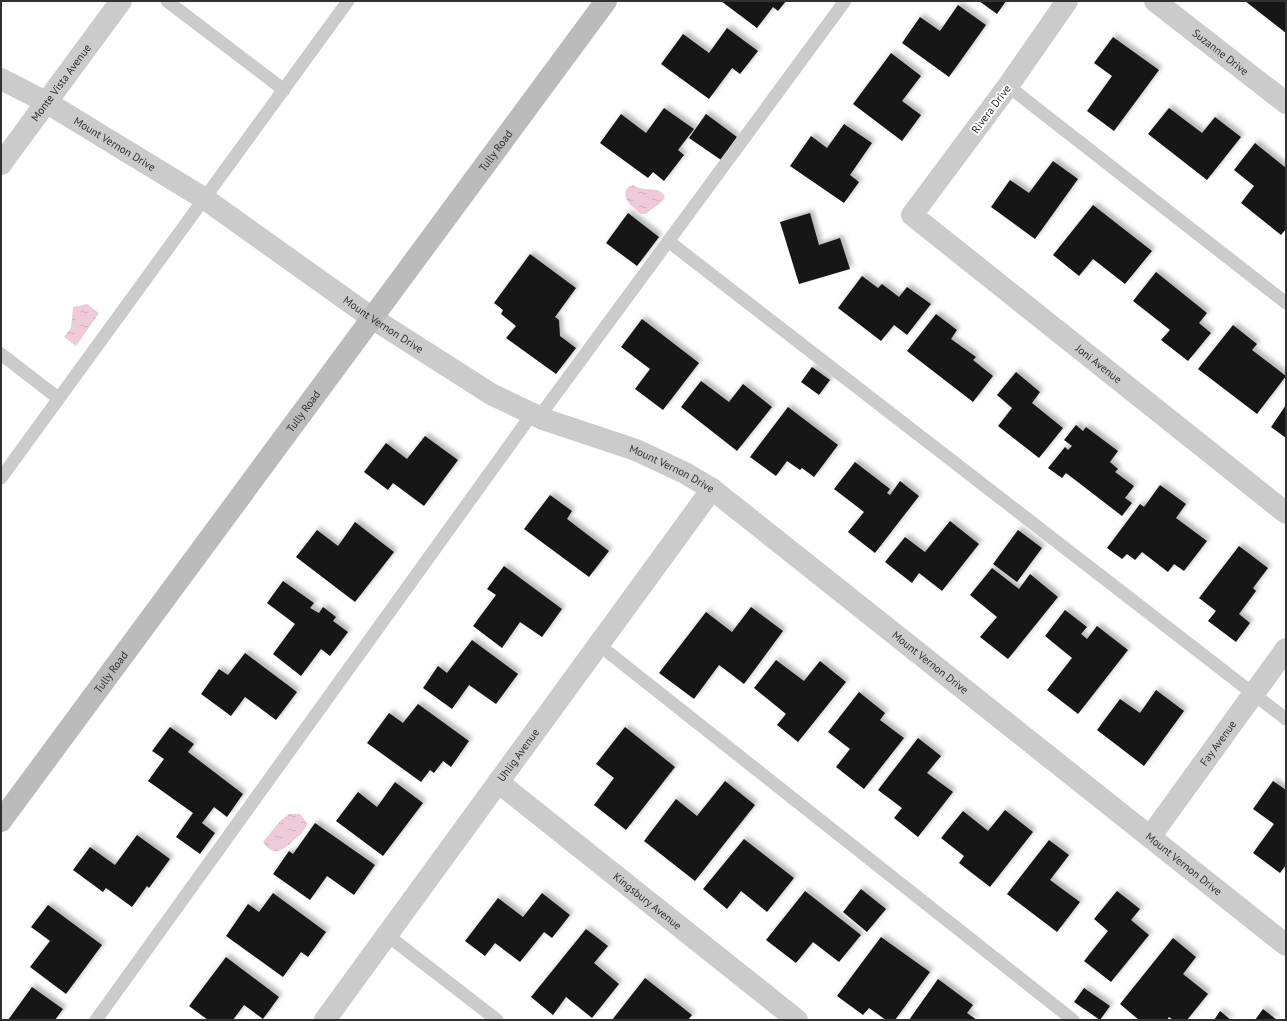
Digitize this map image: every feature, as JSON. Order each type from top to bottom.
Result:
[{"type":"main road","name":"Tully Road","points":[[1,821],[606,1]]},
{"type":"street","name":"Monte Vista Avenue","points":[[1,164],[121,1]]},
{"type":"street","name":"Rivera Drive","points":[[912,215],[1008,86],[1067,1]]},
{"type":"street","name":"Suzanne Drive","points":[[1156,1],[1286,102]]},
{"type":"street","name":"Mount Vernon Drive","points":[[1,79],[46,102],[205,199],[372,318],[491,394],[536,416],[636,450],[685,473],[712,489],[1286,945]]},
{"type":"street","name":"Joni Avenue","points":[[912,215],[1286,513]]},
{"type":"street","name":"Uhlig Avenue","points":[[325,1020],[712,489]]},
{"type":"street","name":"Fay Avenue","points":[[1150,837],[1286,649]]},
{"type":"street","name":"Kingsbury Avenue","points":[[498,782],[797,1020]]},
{"type":"lane","points":[[167,1],[284,90]]},
{"type":"lane","points":[[1,478],[348,1]]},
{"type":"lane","points":[[96,1020],[536,416],[668,241],[845,1]]},
{"type":"lane","points":[[1008,86],[1286,303]]},
{"type":"lane","points":[[668,241],[1286,719]]},
{"type":"lane","points":[[1,354],[58,398]]},
{"type":"lane","points":[[599,645],[1073,1020]]},
{"type":"lane","points":[[387,935],[497,1020]]},
{"type":"water","points":[[633,185],[642,189],[659,191],[665,197],[662,202],[646,214],[641,214],[628,202],[625,196],[627,188]]},
{"type":"water","points":[[87,304],[99,313],[76,346],[64,337],[71,328],[73,307]]},
{"type":"water","points":[[289,814],[300,814],[307,823],[304,831],[286,847],[278,851],[271,850],[263,842],[280,821]]},
{"type":"building","points":[[721,1],[786,1],[778,11],[773,7],[757,28]]},
{"type":"building","points":[[979,1],[1006,1],[997,14]]},
{"type":"building","points":[[1245,1],[1286,1],[1286,33]]},
{"type":"building","points":[[958,5],[986,25],[949,77],[902,43],[920,17],[940,31]]},
{"type":"building","points":[[727,28],[758,51],[740,74],[732,68],[709,99],[661,64],[683,34],[709,53]]},
{"type":"building","points":[[1113,37],[1159,70],[1114,131],[1087,111],[1112,76],[1094,63]]},
{"type":"building","points":[[891,53],[921,76],[902,101],[921,115],[902,141],[853,104]]},
{"type":"building","points":[[664,108],[694,129],[678,150],[684,155],[664,181],[653,172],[648,178],[600,143],[621,114],[646,133]]},
{"type":"building","points":[[1169,108],[1202,133],[1215,117],[1241,137],[1207,180],[1148,134]]},
{"type":"building","points":[[706,114],[737,137],[721,160],[689,138]]},
{"type":"building","points":[[844,124],[872,143],[850,175],[859,182],[844,203],[790,166],[811,136],[827,148]]},
{"type":"building","points":[[1255,143],[1286,168],[1286,229],[1281,235],[1241,203],[1254,186],[1234,170]]},
{"type":"building","points":[[1053,161],[1078,179],[1035,239],[991,207],[1010,180],[1029,193]]},
{"type":"building","points":[[1093,205],[1152,251],[1125,284],[1093,259],[1079,276],[1053,255]]},
{"type":"building","points":[[628,213],[659,237],[637,266],[606,243]]},
{"type":"building","points":[[810,213],[819,245],[840,238],[850,269],[799,284],[780,222]]},
{"type":"building","points":[[530,254],[576,288],[555,317],[559,320],[560,336],[576,348],[556,374],[506,338],[516,326],[501,314],[503,310],[494,303]]},
{"type":"building","points":[[1156,272],[1207,313],[1199,323],[1211,333],[1188,361],[1161,340],[1170,330],[1133,301]]},
{"type":"building","points":[[862,276],[878,288],[882,284],[899,297],[907,287],[931,304],[907,335],[894,325],[881,341],[838,308]]},
{"type":"building","points":[[936,314],[957,330],[951,339],[976,357],[973,360],[993,376],[973,402],[907,351]]},
{"type":"building","points":[[642,319],[699,363],[663,410],[635,389],[650,369],[621,347]]},
{"type":"building","points":[[1233,325],[1257,344],[1252,350],[1286,376],[1257,414],[1198,369]]},
{"type":"building","points":[[812,367],[830,380],[819,395],[801,382]]},
{"type":"building","points":[[1016,372],[1040,392],[1032,403],[1063,428],[1039,458],[998,426],[1012,408],[997,395]]},
{"type":"building","points":[[701,381],[729,402],[743,384],[772,407],[737,451],[681,407]]},
{"type":"building","points":[[1286,405],[1286,438],[1271,427]]},
{"type":"building","points":[[788,407],[838,445],[814,477],[802,468],[800,470],[787,461],[776,476],[750,457]]},
{"type":"building","points":[[1076,425],[1083,431],[1086,427],[1118,451],[1110,462],[1118,469],[1115,472],[1134,486],[1125,498],[1132,503],[1122,516],[1066,473],[1062,478],[1048,468],[1065,447],[1068,450],[1072,446],[1064,440]]},
{"type":"building","points":[[425,436],[458,460],[424,506],[393,483],[388,490],[364,472],[386,443],[407,459]]},
{"type":"building","points":[[855,462],[890,489],[887,493],[890,495],[900,481],[919,496],[875,553],[848,532],[864,512],[834,489]]},
{"type":"building","points":[[1160,485],[1186,504],[1176,518],[1207,541],[1184,571],[1174,564],[1168,572],[1142,552],[1135,560],[1127,554],[1122,559],[1107,548],[1140,504],[1144,507]]},
{"type":"building","points":[[550,495],[572,511],[567,519],[609,551],[589,577],[524,529]]},
{"type":"building","points":[[950,521],[979,544],[942,591],[919,573],[912,583],[885,562],[905,537],[925,552]]},
{"type":"building","points":[[355,522],[394,552],[355,602],[296,557],[317,530],[338,546]]},
{"type":"building","points":[[1018,530],[1042,548],[1017,582],[993,564]]},
{"type":"building","points":[[1239,546],[1268,568],[1253,588],[1256,591],[1239,614],[1250,623],[1236,642],[1208,621],[1216,611],[1199,598]]},
{"type":"building","points":[[504,566],[562,609],[542,637],[520,622],[502,648],[473,626],[496,595],[487,589]]},
{"type":"building","points":[[992,568],[1019,589],[1030,574],[1058,597],[1008,659],[980,637],[997,617],[970,595]]},
{"type":"building","points":[[283,581],[314,603],[310,608],[319,613],[323,607],[336,617],[333,621],[348,632],[330,656],[321,649],[301,676],[273,654],[295,624],[267,603]]},
{"type":"building","points":[[751,607],[783,631],[744,684],[719,665],[694,699],[659,673],[706,612],[732,632]]},
{"type":"building","points":[[1065,610],[1087,627],[1081,634],[1087,639],[1097,626],[1128,650],[1078,714],[1047,690],[1072,658],[1045,636]]},
{"type":"building","points":[[472,640],[518,674],[496,704],[469,685],[452,709],[423,688],[438,666],[447,673]]},
{"type":"building","points":[[245,653],[297,692],[276,720],[245,697],[231,716],[201,694],[219,669],[228,675]]},
{"type":"building","points":[[776,660],[804,681],[820,661],[846,682],[798,742],[777,725],[786,714],[754,688]]},
{"type":"building","points":[[1156,690],[1184,711],[1144,766],[1097,730],[1120,699],[1140,713]]},
{"type":"building","points":[[859,692],[885,713],[880,720],[904,738],[864,789],[836,767],[850,749],[828,732]]},
{"type":"building","points":[[418,704],[469,741],[451,767],[443,761],[434,773],[430,770],[421,782],[367,743],[389,713],[403,723]]},
{"type":"building","points":[[170,727],[194,744],[188,752],[243,794],[227,817],[214,807],[202,823],[215,833],[200,854],[176,837],[193,813],[148,781],[164,759],[152,751]]},
{"type":"building","points":[[625,727],[675,767],[626,830],[594,805],[614,778],[596,764]]},
{"type":"building","points":[[918,738],[941,756],[927,773],[953,792],[918,837],[894,818],[902,808],[878,790]]},
{"type":"building","points":[[725,781],[755,805],[695,881],[644,841],[676,799],[697,816]]},
{"type":"building","points":[[1273,781],[1286,790],[1286,865],[1280,873],[1253,853],[1274,824],[1253,809]]},
{"type":"building","points":[[395,782],[423,803],[383,856],[336,821],[358,792],[377,807]]},
{"type":"building","points":[[1005,810],[1033,832],[990,887],[959,863],[964,856],[941,838],[963,811],[988,831]]},
{"type":"building","points":[[315,823],[375,865],[354,895],[327,876],[310,900],[273,874],[289,851],[293,854]]},
{"type":"building","points":[[137,835],[170,859],[149,888],[147,886],[132,907],[106,888],[103,892],[73,870],[90,847],[115,865]]},
{"type":"building","points":[[744,839],[794,878],[767,912],[741,891],[727,909],[703,889]]},
{"type":"building","points":[[1049,840],[1069,855],[1050,880],[1080,902],[1057,932],[1007,894]]},
{"type":"building","points":[[861,889],[886,909],[867,932],[843,912]]},
{"type":"building","points":[[805,891],[861,935],[839,962],[813,942],[796,963],[766,940]]},
{"type":"building","points":[[1117,891],[1140,909],[1131,920],[1149,935],[1111,982],[1084,961],[1108,931],[1094,919]]},
{"type":"building","points":[[273,893],[326,932],[308,957],[301,952],[283,977],[226,936],[248,904],[259,912]]},
{"type":"building","points":[[542,893],[570,915],[552,938],[544,932],[520,962],[495,943],[485,956],[465,941],[498,898],[523,917]]},
{"type":"building","points":[[48,905],[102,945],[66,994],[30,967],[50,941],[31,927]]},
{"type":"building","points":[[586,929],[608,946],[594,963],[619,984],[592,1018],[566,997],[553,1015],[531,997]]},
{"type":"building","points":[[881,937],[930,972],[895,1020],[886,1020],[869,1008],[863,1015],[837,996]]},
{"type":"building","points":[[1173,938],[1196,957],[1183,974],[1208,994],[1187,1020],[1173,1020],[1169,1017],[1167,1020],[1139,1020],[1120,1004]]},
{"type":"building","points":[[226,957],[279,997],[263,1019],[244,1005],[233,1020],[208,1020],[189,1006]]},
{"type":"building","points":[[645,978],[692,1015],[688,1020],[612,1020]]},
{"type":"building","points":[[938,979],[973,1005],[967,1013],[977,1020],[909,1020]]},
{"type":"building","points":[[32,987],[63,1009],[55,1020],[8,1020]]},
{"type":"building","points":[[1084,988],[1110,1006],[1100,1020],[1074,1002]]},
{"type":"building","points":[[1263,1009],[1277,1020],[1255,1020]]},
{"type":"building","points":[[1220,1011],[1231,1020],[1214,1020]]}]
